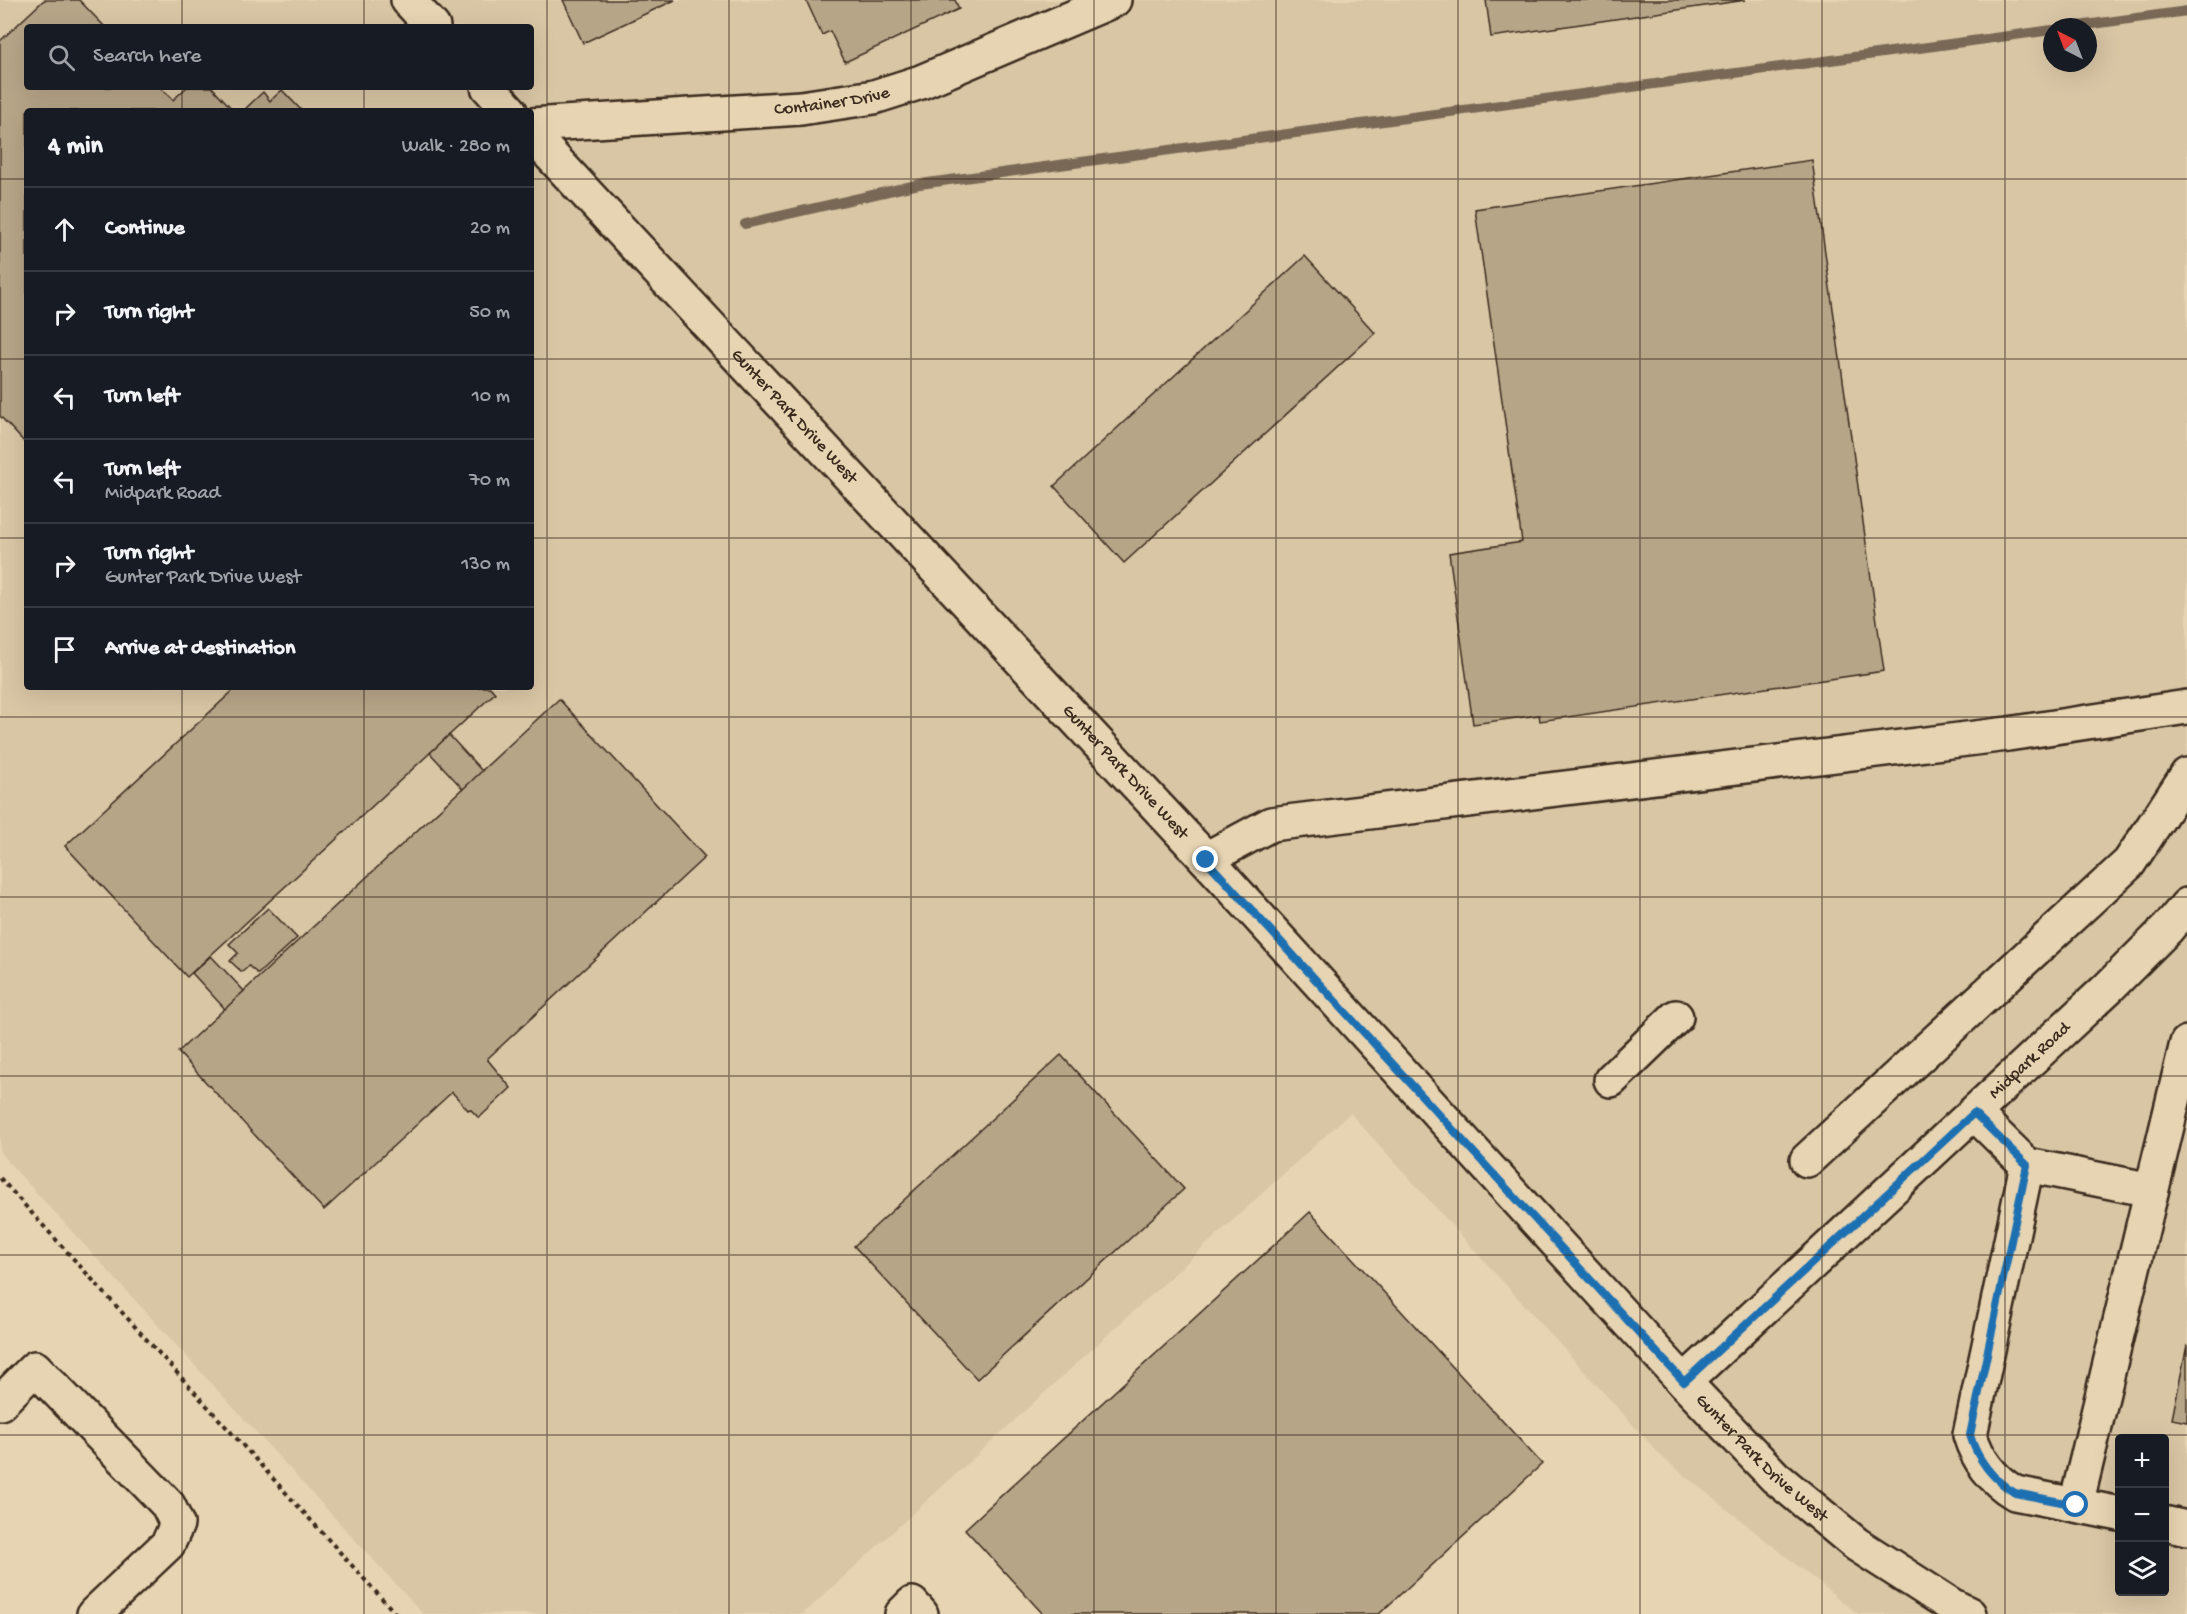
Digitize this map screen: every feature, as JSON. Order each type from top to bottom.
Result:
[{"type":"street","points":[[408,0],[430,24]]},
{"type":"street","name":"Container Drive","points":[[534,125],[801,108],[874,97],[921,82],[1114,0]]},
{"type":"street","points":[[491,90],[507,108]]},
{"type":"street","name":"Gunter Park Drive West","points":[[534,137],[1206,860],[1684,1382],[1775,1477],[1856,1544],[1951,1605],[1969,1614]]},
{"type":"street","points":[[1206,860],[1271,824],[2008,734],[2187,707]]},
{"type":"street","points":[[1807,1160],[2129,863],[2187,775]]},
{"type":"street","name":"Midpark Road","points":[[1684,1382],[2108,988],[2168,928],[2187,905]]},
{"type":"street","points":[[1611,1080],[1676,1017]]},
{"type":"street","points":[[2076,1505],[2187,1043]]},
{"type":"street","points":[[1974,1113],[2027,1165],[2151,1190]]},
{"type":"street","points":[[2027,1165],[1970,1435],[1975,1452],[1986,1469],[2015,1493],[2115,1513]]},
{"type":"street","points":[[0,1403],[35,1368],[168,1505],[177,1524],[168,1544],[94,1614]]},
{"type":"street","points":[[2169,1524],[2187,1528]]},
{"type":"street","points":[[902,1614],[912,1604],[921,1614]]},
{"type":"path","points":[[0,1178],[396,1614]]},
{"type":"shaded area","points":[[0,0],[2187,0],[2187,1614],[1858,1614],[1663,1458],[1350,1113],[803,1614],[423,1614],[0,1153]]},
{"type":"building","points":[[44,0],[79,0],[102,24],[24,24],[24,90],[163,90],[173,100],[184,90],[215,90],[231,108],[24,108],[24,442],[0,416],[0,41]]},
{"type":"building","points":[[563,0],[675,0],[583,43]]},
{"type":"building","points":[[806,0],[955,0],[959,9],[845,62],[830,31],[822,35]]},
{"type":"building","points":[[1486,0],[1746,0],[1491,37]]},
{"type":"building","points":[[282,90],[299,108],[246,108],[263,92],[270,101]]},
{"type":"building","points":[[1812,160],[1884,671],[1540,721],[1539,715],[1473,724],[1449,553],[1522,542],[1475,209]]},
{"type":"building","points":[[1305,256],[1375,333],[1124,563],[1054,486]]},
{"type":"building","points":[[234,690],[492,690],[495,693],[187,977],[65,846]]},
{"type":"building","points":[[559,699],[705,857],[487,1059],[511,1088],[479,1118],[470,1109],[468,1110],[452,1092],[324,1210],[178,1052]]},
{"type":"building","points":[[449,735],[482,771],[463,789],[430,753]]},
{"type":"building","points":[[268,908],[297,938],[258,974],[249,966],[242,972],[230,961],[238,953],[229,944]]},
{"type":"building","points":[[211,956],[244,991],[225,1009],[192,973]]},
{"type":"building","points":[[1061,1055],[1184,1189],[977,1379],[854,1246]]},
{"type":"building","points":[[1310,1212],[1542,1464],[1379,1614],[1043,1614],[965,1529]]},
{"type":"building","points":[[2187,1345],[2187,1422],[2172,1419]]},
{"type":"waterway","points":[[2097,23],[2187,11]]},
{"type":"waterway","points":[[745,224],[920,184],[2043,31]]},
{"type":"route","points":[[1206,860],[1684,1382],[1974,1113],[2027,1165],[1970,1435],[1975,1452],[1986,1469],[2007,1488],[2015,1493],[2076,1505]]}]
